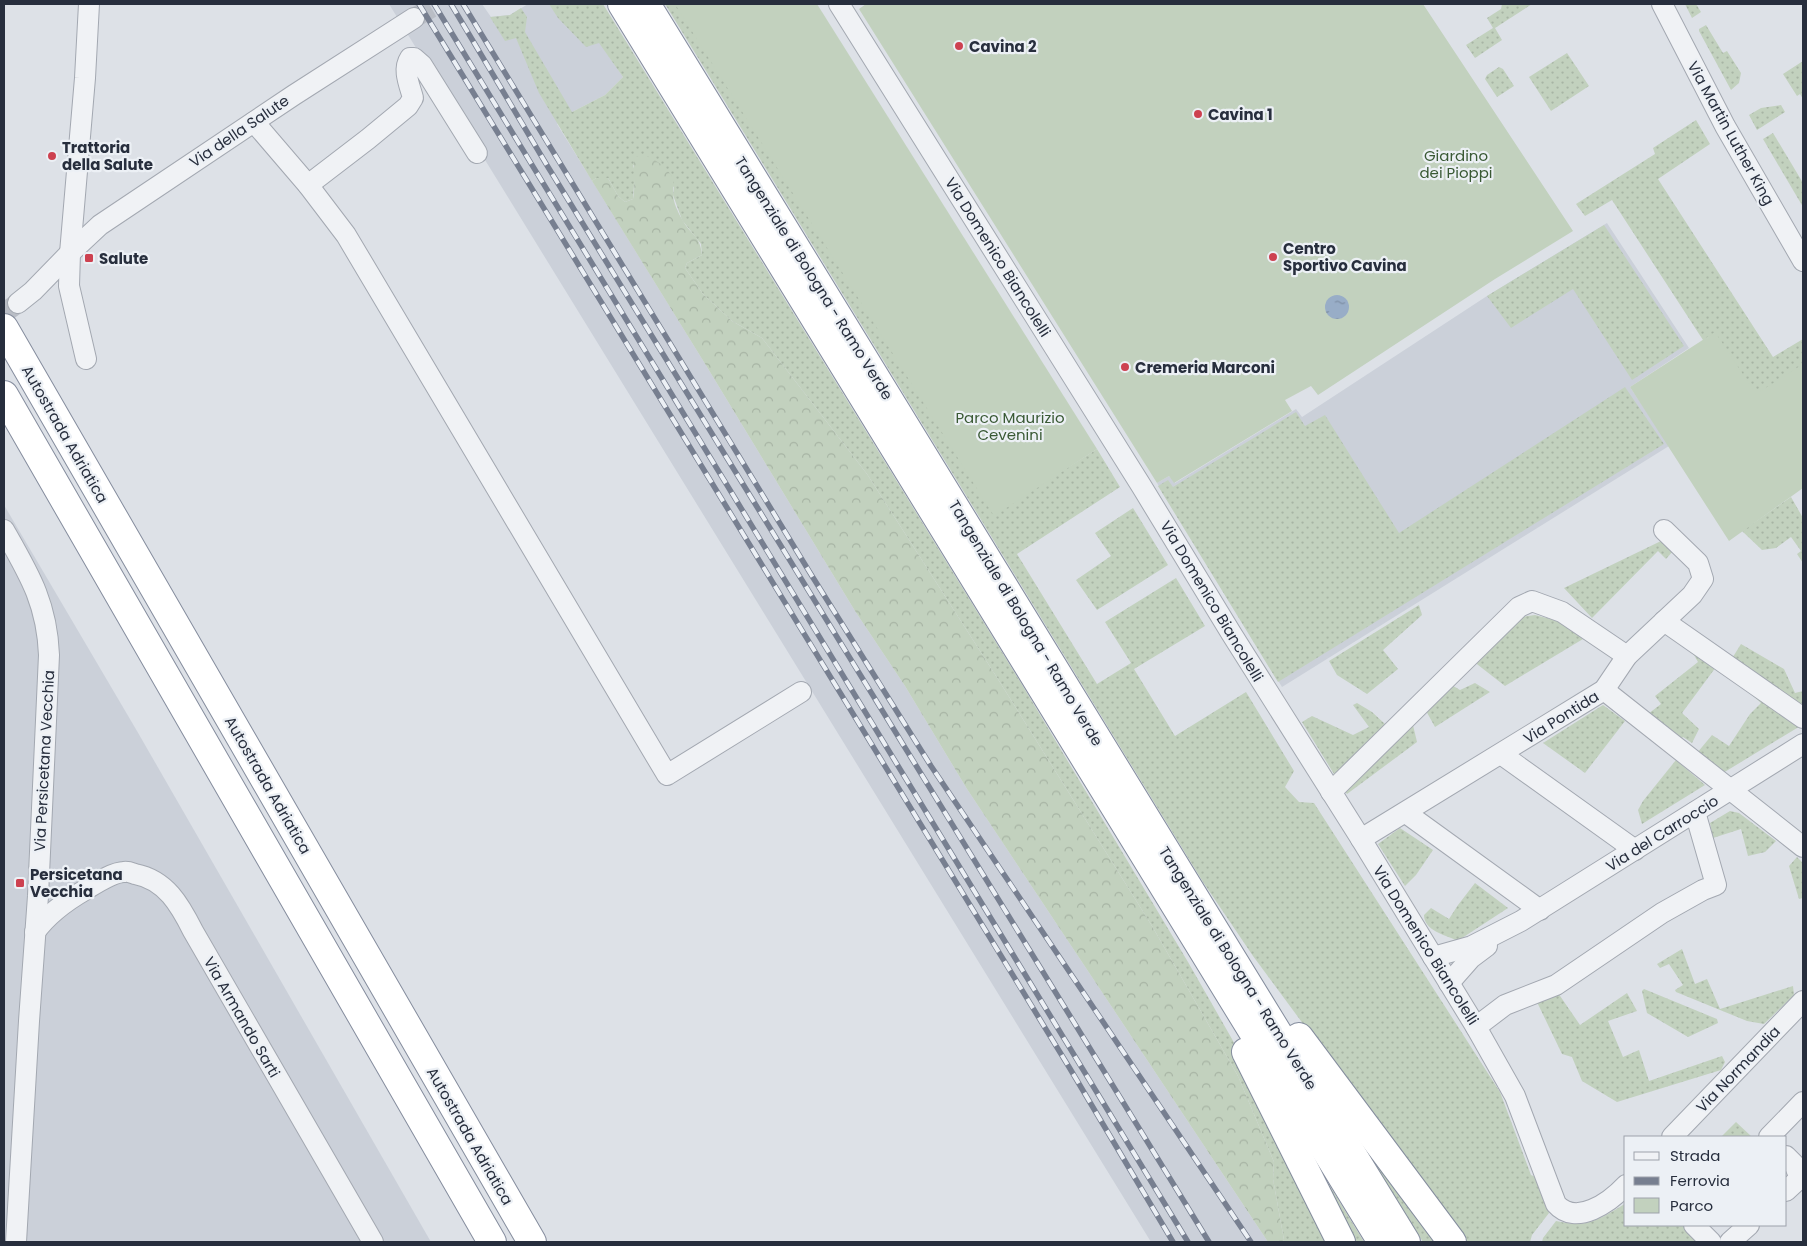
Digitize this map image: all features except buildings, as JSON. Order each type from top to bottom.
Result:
[{"type":"highway","name":"Tangenziale di Bologna - Ramo Verde","points":[[622,4],[1382,1242]]},
{"type":"highway","name":"Tangenziale di Bologna - Ramo Verde","points":[[646,4],[1406,1242]]},
{"type":"highway","name":"Autostrada Adriatica","points":[[4,328],[532,1242]]},
{"type":"highway","points":[[4,395],[492,1242]]},
{"type":"highway","points":[[1141,851],[1232,1023],[1341,1242]]},
{"type":"highway","points":[[1174,865],[1252,974],[1452,1242]]},
{"type":"street","points":[[86,359],[69,286],[89,4]]},
{"type":"street","name":"Via Domenico Biancolelli","points":[[839,4],[1142,486],[1476,1027],[1515,1096],[1556,1204],[1562,1210],[1571,1214],[1587,1212],[1610,1200],[1624,1187]]},
{"type":"street","name":"Via Martin Luther King","points":[[1662,4],[1725,126],[1803,261]]},
{"type":"street","name":"Via della Salute","points":[[18,303],[45,279],[86,237],[115,215],[414,18]]},
{"type":"street","points":[[308,186],[368,140],[408,106],[413,98],[406,72],[406,63],[410,58],[414,58],[422,65],[477,153]]},
{"type":"street","points":[[254,122],[346,235],[667,776],[801,692]]},
{"type":"street","name":"Via Persicetana Vecchia","points":[[4,530],[38,594],[48,632],[50,655],[38,896],[16,1242]]},
{"type":"street","name":"Via Pontida","points":[[1361,839],[1604,690],[1627,656],[1692,595],[1703,579],[1698,563],[1664,530]]},
{"type":"street","points":[[1331,792],[1518,607],[1532,601],[1562,612],[1627,656]]},
{"type":"street","points":[[1664,621],[1803,718]]},
{"type":"street","points":[[1604,690],[1803,847]]},
{"type":"street","name":"Via del Carroccio","points":[[1433,957],[1472,946],[1521,921],[1803,744]]},
{"type":"street","points":[[1501,754],[1635,850]]},
{"type":"street","points":[[1476,1027],[1506,1005],[1556,985],[1662,913],[1703,890],[1716,885],[1695,812]]},
{"type":"street","points":[[1406,813],[1540,910]]},
{"type":"street","name":"Via Armando Sarti","points":[[35,932],[44,920],[67,902],[100,881],[124,872],[145,876],[161,884],[183,911],[373,1242]]},
{"type":"street","points":[[38,896],[67,902]]},
{"type":"street","name":"Via del Carroccio","points":[[1449,983],[1471,958],[1521,921]]},
{"type":"street","name":"Via Normandia","points":[[1673,1136],[1800,1010]]},
{"type":"street","points":[[1770,1136],[1803,1102]]},
{"type":"street","points":[[1787,1191],[1800,1178],[1794,1160]]},
{"type":"street","points":[[1695,1226],[1711,1242]]},
{"type":"street","points":[[1730,1242],[1748,1226]]},
{"type":"shaded area","points":[[389,4],[482,4],[491,17],[510,15],[528,4],[581,4],[599,42],[623,77],[605,95],[572,112],[557,124],[855,611],[905,686],[967,789],[1268,1242],[1151,1242]]},
{"type":"shaded area","points":[[1607,223],[1689,348],[1630,387],[1669,446],[1282,687],[1157,483],[1169,476],[1175,483],[1296,409],[1302,417],[1487,296]]},
{"type":"shaded area","points":[[4,505],[137,731],[431,1242],[4,1242]]},
{"type":"green space","points":[[549,4],[603,4],[1021,683],[1188,962],[1232,1039],[1332,1242],[1283,1242],[1273,1179],[1274,1162],[1238,1076],[1152,926],[867,474],[762,338],[732,321],[703,294],[685,268],[687,263],[702,255],[701,244],[682,220],[673,195],[674,187],[633,165],[635,172],[633,199],[625,202],[618,196],[608,178],[596,178],[592,181],[539,93],[516,38],[505,41],[490,17],[510,15],[521,8],[527,17],[525,32],[572,112],[605,95],[623,77],[599,43],[586,47],[558,18]]},
{"type":"green space","points":[[665,4],[685,4],[1023,496],[1097,449],[1120,487],[1017,554],[1097,684],[1131,663],[1105,622],[1176,578],[1205,626],[1134,669],[1175,736],[1246,692],[1294,771],[1285,787],[1299,802],[1314,803],[1500,1092],[1531,1175],[1538,1178],[1549,1213],[1532,1235],[1530,1242],[1464,1242],[1253,956],[1203,882]]},
{"type":"green space","name":"Parco Maurizio Cevenini","points":[[675,4],[817,4],[1097,449],[994,516]]},
{"type":"green space","name":"Centro Sportivo Cavina","points":[[866,4],[1423,4],[1573,231],[1495,279],[1318,395],[1311,386],[1285,400],[1292,411],[1174,483],[1169,476],[1157,483],[859,9]]},
{"type":"green space","points":[[1502,4],[1532,4],[1495,28],[1502,40],[1475,58],[1466,45],[1493,28],[1487,18],[1501,9]]},
{"type":"green space","points":[[1685,4],[1696,4],[1701,12],[1692,18]]},
{"type":"green space","points":[[1706,25],[1723,53],[1727,51],[1741,73],[1739,83],[1731,90],[1699,31],[1699,29]]},
{"type":"green space","points":[[1567,53],[1589,86],[1551,111],[1529,77]]},
{"type":"green space","points":[[1803,61],[1803,99],[1800,94],[1797,96],[1783,74]]},
{"type":"green space","points":[[1499,67],[1503,69],[1514,86],[1497,97],[1485,79],[1487,75]]},
{"type":"green space","points":[[1781,105],[1785,112],[1757,130],[1749,115],[1761,108]]},
{"type":"green space","points":[[1696,120],[1710,144],[1658,179],[1773,357],[1803,339],[1803,476],[1792,477],[1612,200],[1585,216],[1576,204],[1655,154],[1653,148]]},
{"type":"green space","points":[[1773,133],[1803,183],[1803,207],[1763,139]]},
{"type":"green space","points":[[643,155],[666,168],[671,175],[673,197],[677,210],[701,248],[702,255],[687,263],[685,268],[703,294],[732,321],[762,338],[867,474],[1152,926],[1238,1076],[1274,1162],[1273,1179],[1283,1242],[1268,1242],[967,789],[905,686],[855,611],[592,181],[596,178],[608,178],[618,196],[625,202],[633,199],[635,157]]},
{"type":"green space","points":[[1604,225],[1684,346],[1632,380],[1573,289],[1511,328],[1487,296]]},
{"type":"green space","points":[[1715,332],[1756,394],[1803,364],[1803,488],[1729,541],[1630,387]]},
{"type":"green space","points":[[1625,387],[1664,444],[1278,682],[1158,486],[1168,480],[1173,487],[1296,412],[1305,426],[1325,415],[1399,533]]},
{"type":"green space","points":[[1791,497],[1803,518],[1803,563],[1797,554],[1801,551],[1791,537],[1776,548],[1762,550],[1742,531]]},
{"type":"green space","points":[[1133,508],[1168,565],[1097,610],[1076,580],[1111,556],[1095,533]]},
{"type":"green space","points":[[1661,541],[1673,551],[1666,559],[1658,551],[1592,618],[1564,588]]},
{"type":"green space","points":[[1419,605],[1422,615],[1383,650],[1398,669],[1367,694],[1337,675],[1329,661]]},
{"type":"green space","points":[[1535,615],[1558,621],[1583,639],[1505,686],[1473,661],[1521,617]]},
{"type":"green space","points":[[1741,644],[1784,669],[1795,693],[1803,691],[1803,710],[1731,660]]},
{"type":"green space","points":[[1690,648],[1716,667],[1682,713],[1699,729],[1692,743],[1683,737],[1680,740],[1648,714],[1661,704],[1655,696],[1698,662]]},
{"type":"green space","points":[[1475,683],[1490,692],[1435,727],[1425,709],[1450,684],[1460,690]]},
{"type":"green space","points":[[1754,693],[1802,725],[1723,773],[1697,753],[1712,735],[1729,746],[1750,714],[1761,703],[1752,695]]},
{"type":"green space","points":[[1357,703],[1372,712],[1385,724],[1337,775],[1334,774],[1302,722],[1312,716],[1353,735],[1369,727],[1353,705]]},
{"type":"green space","points":[[1603,705],[1625,721],[1585,773],[1543,743]]},
{"type":"green space","points":[[1412,721],[1417,742],[1347,794],[1343,789]]},
{"type":"green space","points":[[1676,760],[1705,785],[1642,824],[1638,810]]},
{"type":"green space","points":[[1730,811],[1739,813],[1776,841],[1765,852],[1748,856],[1741,829],[1713,838],[1710,823]]},
{"type":"green space","points":[[1400,828],[1433,850],[1416,875],[1405,886],[1378,844]]},
{"type":"green space","points":[[1797,857],[1803,863],[1803,898],[1799,899],[1789,866]]},
{"type":"green space","points":[[1475,883],[1508,908],[1459,940],[1441,934],[1427,925],[1424,915],[1431,908],[1449,919]]},
{"type":"green space","points":[[1682,949],[1695,984],[1707,979],[1720,1009],[1793,986],[1794,995],[1764,1024],[1747,1021],[1676,992],[1675,990],[1683,985],[1669,964],[1660,968],[1657,964]]},
{"type":"green space","points":[[1644,989],[1717,1019],[1718,1023],[1688,1037],[1647,1013],[1642,991]]},
{"type":"green space","points":[[1556,990],[1580,1025],[1627,993],[1637,1011],[1608,1021],[1623,1057],[1639,1050],[1649,1081],[1722,1056],[1725,1062],[1721,1070],[1617,1102],[1582,1081],[1572,1057],[1562,1054],[1536,1000]]},
{"type":"green space","points":[[1736,1122],[1751,1136],[1722,1136]]},
{"type":"green space","points":[[1360,1140],[1441,1242],[1423,1242]]},
{"type":"green space","points":[[1326,1182],[1328,1183],[1364,1242],[1351,1242]]},
{"type":"green space","points":[[1624,1204],[1624,1226],[1686,1226],[1702,1242],[1542,1242],[1556,1221],[1577,1224],[1590,1222]]},
{"type":"water","points":[[1337,295],[1342,296],[1348,302],[1348,312],[1342,318],[1337,319],[1332,318],[1326,312],[1325,307],[1326,302],[1332,296]]},
{"type":"tunnel","points":[[414,18],[438,4]]},
{"type":"tunnel","points":[[4,313],[18,303]]},
{"type":"railway","points":[[419,4],[1069,1067],[1173,1242]]},
{"type":"railway","points":[[434,4],[1188,1242]]},
{"type":"railway","points":[[451,4],[548,167],[1209,1242]]},
{"type":"railway","points":[[463,4],[812,576],[931,766],[1251,1242]]},
{"type":"place","name":"Cavina 2","points":[[959,46]]},
{"type":"place","name":"Cavina 1","points":[[1198,114]]},
{"type":"place","name":"Trattoria della Salute","points":[[52,156]]},
{"type":"place","name":"Centro Sportivo Cavina","points":[[1273,257]]},
{"type":"place","name":"Salute","points":[[89,258]]},
{"type":"place","name":"Cremeria Marconi","points":[[1125,367]]},
{"type":"place","name":"Persicetana Vecchia","points":[[20,883]]},
{"type":"park label","name":"Giardino dei Pioppi","points":[[1456,164]]}]
